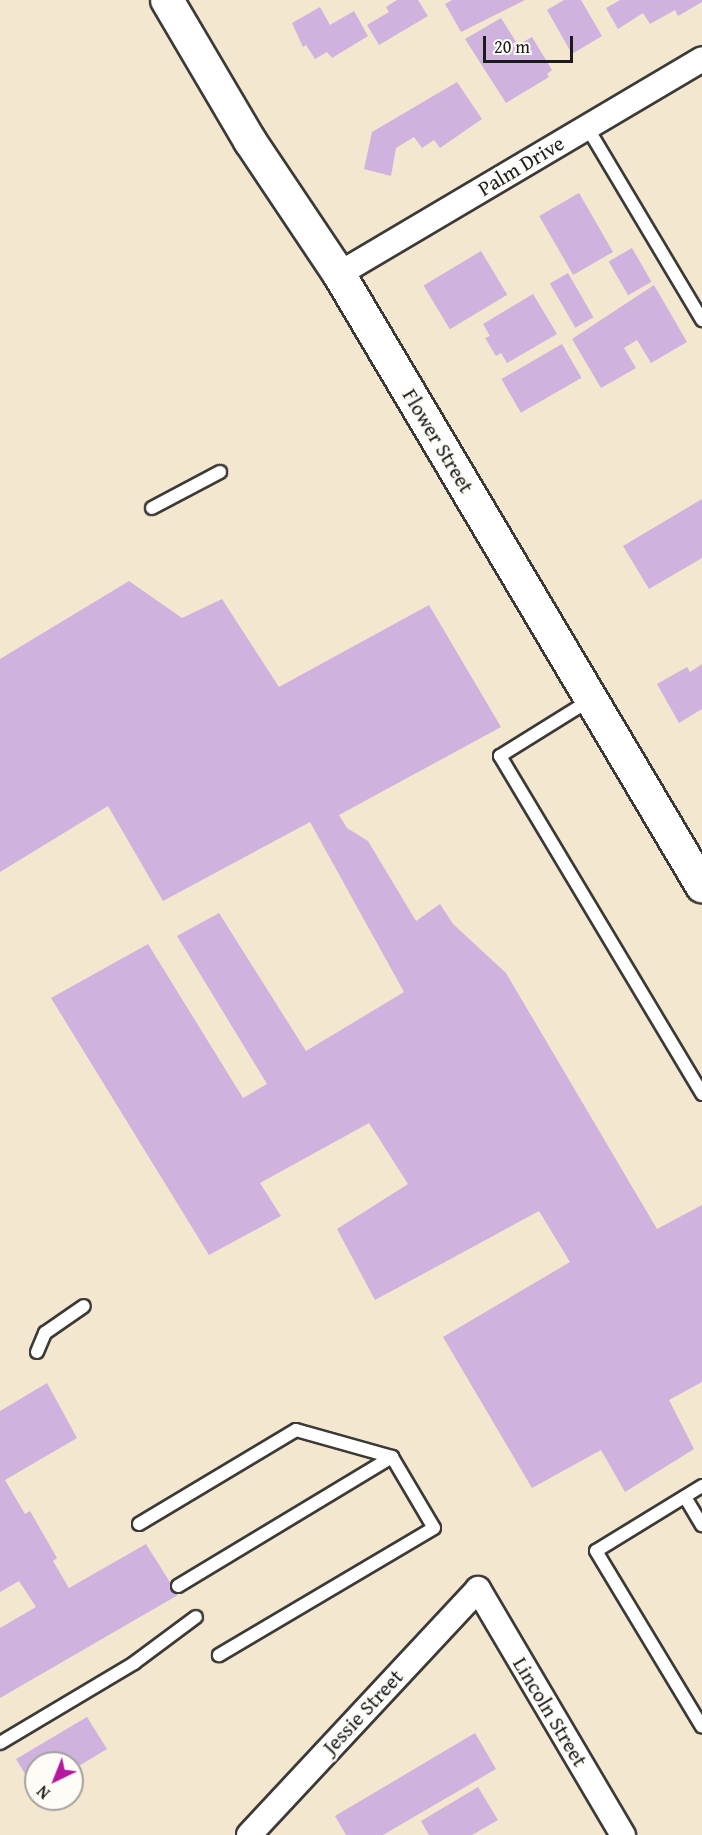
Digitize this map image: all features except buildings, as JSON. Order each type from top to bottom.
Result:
[{"type":"street","name":"Flower Street","points":[[167,0],[250,141],[339,274],[591,699],[697,868]]},
{"type":"street","name":"Palm Drive","points":[[339,274],[702,59]]},
{"type":"street","name":"Jessie Street","points":[[249,1835],[478,1589]]},
{"type":"street","name":"Lincoln Street","points":[[478,1589],[623,1835]]},
{"type":"lane","points":[[587,127],[702,320]]},
{"type":"lane","points":[[152,508],[220,472]]},
{"type":"lane","points":[[591,699],[500,756],[702,1094]]},
{"type":"lane","points":[[38,1352],[45,1332],[84,1306]]},
{"type":"lane","points":[[139,1524],[296,1430],[392,1457],[434,1528],[219,1655]]},
{"type":"lane","points":[[178,1586],[392,1457]]},
{"type":"lane","points":[[702,1486],[596,1551],[702,1727]]},
{"type":"lane","points":[[685,1497],[702,1525]]},
{"type":"lane","points":[[0,1743],[134,1663],[196,1617]]}]
